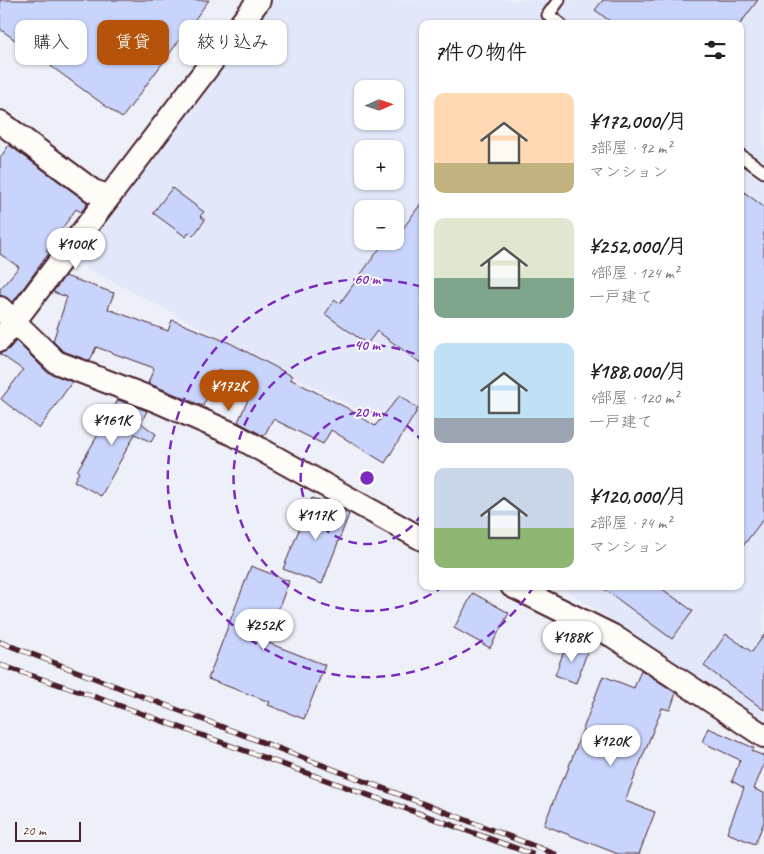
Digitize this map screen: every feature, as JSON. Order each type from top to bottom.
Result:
[{"type":"street","points":[[0,340],[7,315],[108,196],[259,0]]},
{"type":"street","points":[[0,122],[93,191],[108,196]]},
{"type":"street","points":[[7,315],[56,362],[155,400],[233,434],[419,537]]},
{"type":"street","points":[[520,590],[613,636],[764,736]]},
{"type":"lane","points":[[555,20],[548,15],[559,0]]},
{"type":"lane","points":[[744,158],[764,172]]},
{"type":"shaded area","points":[[275,0],[764,0],[764,722],[566,590],[744,590],[744,20],[419,20],[419,441],[73,261],[225,65],[287,65],[287,20],[260,20]]},
{"type":"building","points":[[0,0],[209,0],[194,20],[179,20],[179,41],[169,54],[169,20],[97,20],[97,65],[161,65],[122,118],[49,65],[87,65],[87,20],[15,20],[15,40],[0,29]]},
{"type":"building","points":[[603,0],[758,0],[743,20],[609,20],[595,10]]},
{"type":"building","points":[[9,145],[88,203],[81,212],[76,209],[46,251],[49,253],[13,302],[0,295],[0,289],[19,267],[0,254],[0,158]]},
{"type":"building","points":[[172,188],[204,212],[200,216],[205,220],[193,236],[189,232],[186,237],[153,213]]},
{"type":"building","points":[[744,192],[764,207],[764,518],[744,545]]},
{"type":"building","points":[[419,206],[419,362],[377,331],[367,344],[325,314],[335,300],[340,303],[378,250],[404,250],[404,227]]},
{"type":"building","points":[[65,276],[114,293],[108,309],[168,331],[172,320],[230,343],[292,376],[290,379],[347,408],[375,426],[400,395],[418,409],[385,463],[331,430],[323,444],[273,419],[264,436],[238,422],[254,386],[219,369],[203,406],[148,383],[154,368],[96,347],[90,361],[63,351],[53,341],[67,297],[53,292]]},
{"type":"building","points":[[16,341],[47,372],[72,382],[39,429],[1,399],[23,370],[0,354],[10,348]]},
{"type":"building","points":[[118,400],[147,411],[141,423],[156,434],[151,442],[135,434],[101,496],[74,481],[79,472],[77,471]]},
{"type":"building","points":[[312,498],[349,514],[322,584],[283,569]]},
{"type":"building","points":[[251,566],[289,581],[266,642],[325,665],[304,719],[268,705],[270,702],[208,679]]},
{"type":"building","points":[[605,590],[664,590],[693,611],[672,639]]},
{"type":"building","points":[[473,593],[509,613],[490,648],[454,628]]},
{"type":"building","points":[[726,634],[752,652],[764,635],[764,710],[704,666]]},
{"type":"building","points":[[567,643],[588,650],[576,683],[555,675]]},
{"type":"building","points":[[641,670],[676,693],[670,710],[662,708],[625,801],[655,812],[639,854],[618,854],[544,825],[563,777],[565,777],[603,676],[634,688]]},
{"type":"building","points":[[708,728],[754,748],[752,751],[764,756],[764,764],[754,789],[764,793],[764,822],[755,844],[727,833],[744,788],[732,781],[740,760],[702,742]]},
{"type":"railway","points":[[0,642],[555,854]]},
{"type":"railway","points":[[0,665],[90,695],[532,854]]}]
